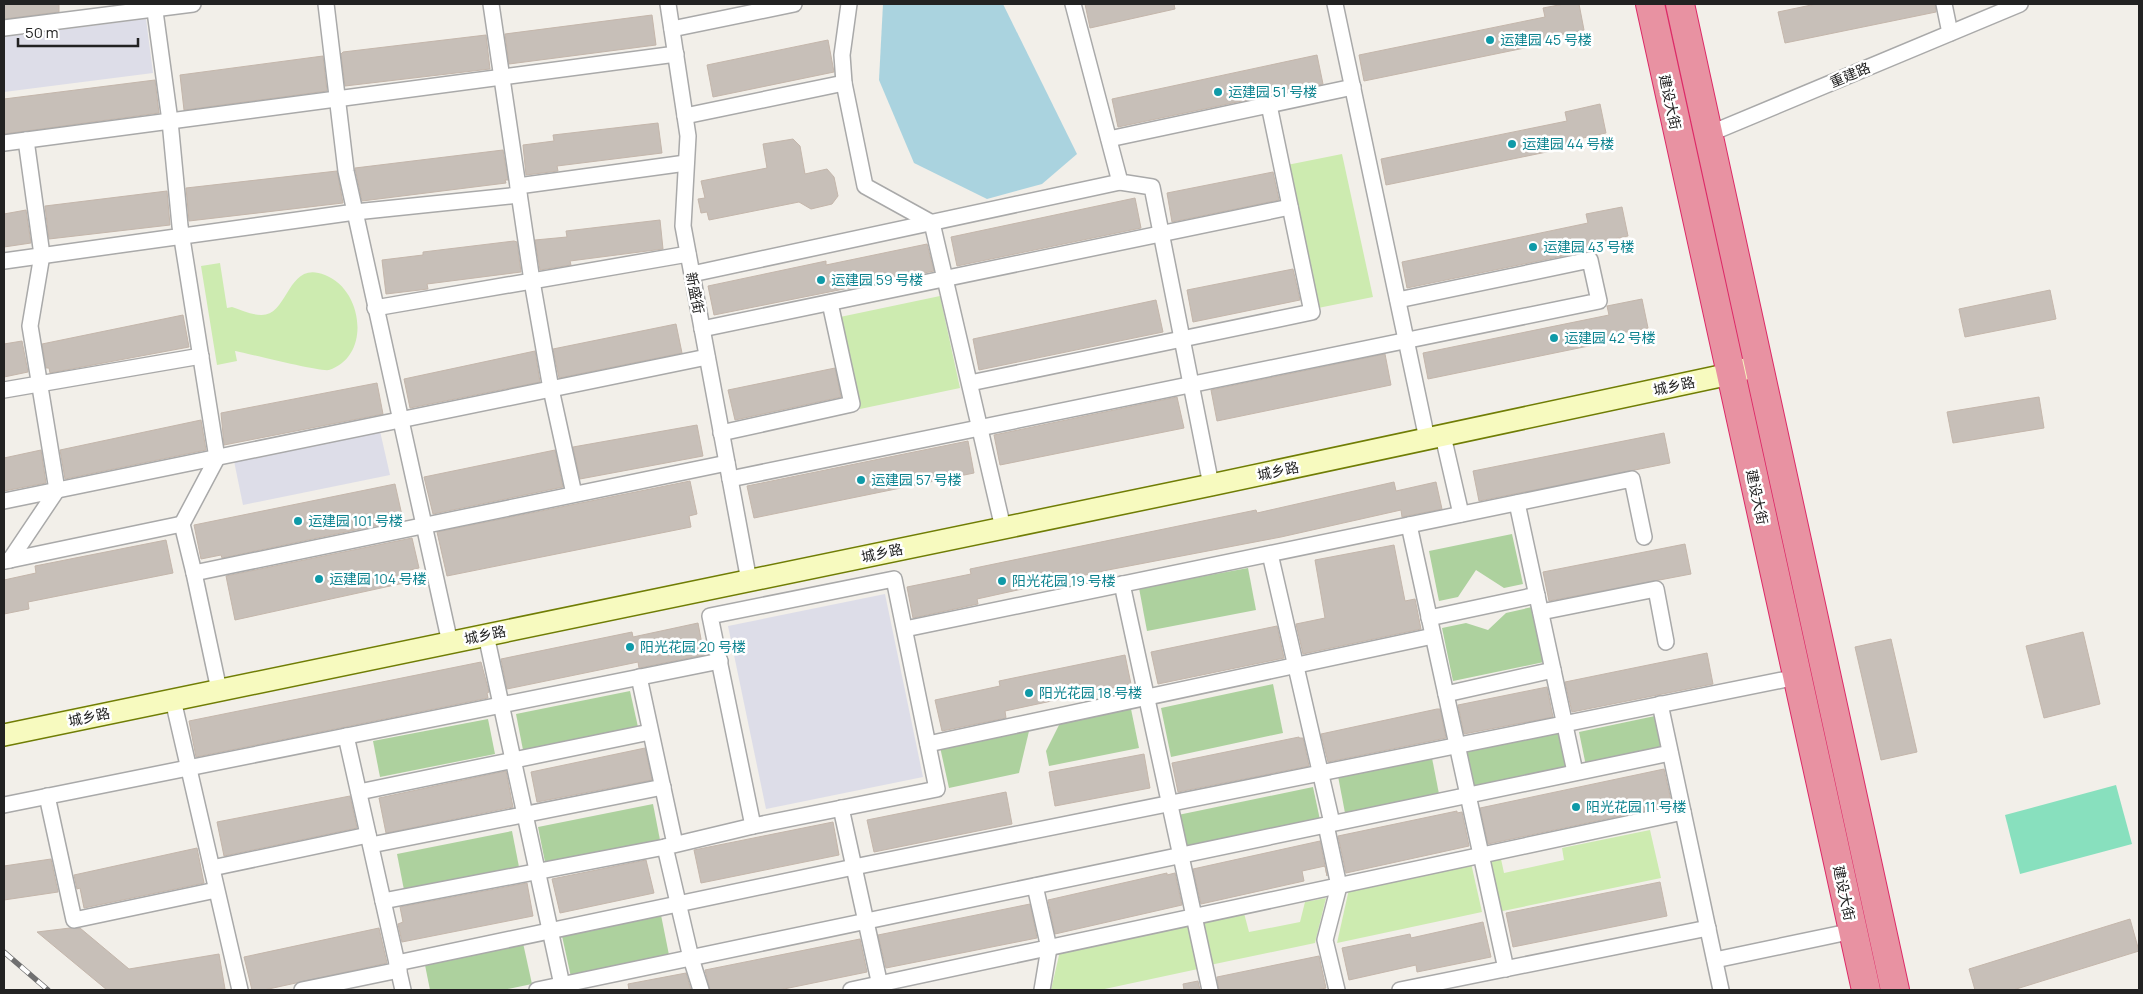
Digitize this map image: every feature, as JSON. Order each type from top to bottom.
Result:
[{"type":"highway","name":"建设大街","points":[[1650,4],[1866,990]]},
{"type":"highway","name":"建设大街","points":[[1680,4],[1895,990]]},
{"type":"main road","name":"城乡路","points":[[4,735],[1211,485],[1730,374],[1758,364]]},
{"type":"street","points":[[4,28],[154,6],[193,4]]},
{"type":"street","points":[[326,4],[346,171],[399,421],[450,642]]},
{"type":"street","points":[[490,4],[532,281],[551,389],[574,494]]},
{"type":"street","name":"新盛街","points":[[668,4],[688,136],[683,226],[749,581]]},
{"type":"street","points":[[672,29],[794,4]]},
{"type":"street","points":[[849,4],[842,55],[844,83],[865,186],[932,223],[1003,528]]},
{"type":"street","points":[[1073,4],[1120,182]]},
{"type":"street","points":[[1336,4],[1407,340],[1435,437],[1461,514]]},
{"type":"street","points":[[1944,4],[1950,33]]},
{"type":"street","name":"重建路","points":[[1680,146],[2020,4]]},
{"type":"street","points":[[154,6],[170,121],[181,235],[217,458],[182,524],[219,690]]},
{"type":"street","points":[[4,144],[676,54]]},
{"type":"street","points":[[685,116],[844,83]]},
{"type":"street","points":[[1109,139],[1353,88]]},
{"type":"street","points":[[970,383],[1312,312],[1269,106]]},
{"type":"street","points":[[7,561],[57,490],[30,326],[42,255],[26,140]]},
{"type":"street","points":[[4,260],[519,191],[686,163]]},
{"type":"street","points":[[692,274],[1120,182],[1152,186],[1211,485]]},
{"type":"street","points":[[702,329],[1290,207]]},
{"type":"street","points":[[375,308],[688,254]]},
{"type":"street","points":[[730,479],[1599,301],[1590,260],[1398,300]]},
{"type":"street","points":[[721,433],[852,404],[830,303]]},
{"type":"street","points":[[4,390],[201,356]]},
{"type":"street","points":[[4,501],[707,357]]},
{"type":"street","points":[[194,573],[727,463]]},
{"type":"street","points":[[905,629],[1632,479],[1644,537]]},
{"type":"street","points":[[1517,503],[1575,772]]},
{"type":"street","points":[[7,561],[182,524]]},
{"type":"street","points":[[1409,525],[1506,969]]},
{"type":"street","points":[[383,901],[670,845],[937,789],[889,552]]},
{"type":"street","points":[[1270,554],[1320,773],[1339,886],[1325,940],[1337,990]]},
{"type":"street","points":[[710,616],[894,578]]},
{"type":"street","points":[[1122,584],[1210,990]]},
{"type":"street","points":[[1541,612],[1656,589],[1666,642]]},
{"type":"street","points":[[705,590],[754,826]]},
{"type":"street","points":[[1429,618],[1537,595]]},
{"type":"street","points":[[486,635],[550,931],[557,987]]},
{"type":"street","points":[[928,744],[1433,636]]},
{"type":"street","points":[[4,805],[720,661]]},
{"type":"street","points":[[1446,694],[1553,670]]},
{"type":"street","points":[[638,677],[663,787],[678,904],[701,990]]},
{"type":"street","points":[[302,990],[550,931],[854,867],[1797,677]]},
{"type":"street","points":[[173,700],[240,990]]},
{"type":"street","points":[[1660,704],[1721,990]]},
{"type":"street","points":[[359,792],[650,732]]},
{"type":"street","points":[[346,736],[403,990]]},
{"type":"street","points":[[537,990],[1670,752]]},
{"type":"street","points":[[212,868],[525,814],[663,787]]},
{"type":"street","points":[[48,796],[74,920],[216,890]]},
{"type":"street","points":[[841,808],[880,987]]},
{"type":"street","points":[[852,990],[880,987],[1049,948],[1683,812]]},
{"type":"street","points":[[1035,886],[1049,948],[1042,990]]},
{"type":"street","points":[[1400,990],[1427,988],[1506,969],[1708,928]]},
{"type":"street","points":[[1715,960],[1853,931]]},
{"type":"green space","points":[[1342,154],[1373,297],[1318,308],[1287,165]]},
{"type":"green space","points":[[220,263],[227,308],[232,307],[258,315],[270,313],[277,307],[295,281],[303,275],[312,272],[325,275],[338,283],[348,294],[354,308],[357,323],[356,338],[352,352],[342,363],[329,370],[299,366],[235,351],[237,361],[217,365],[201,266]]},
{"type":"green space","points":[[940,296],[960,388],[860,409],[840,317]]},
{"type":"green space","points":[[1512,534],[1523,584],[1504,588],[1476,570],[1458,597],[1439,601],[1429,551]]},
{"type":"green space","points":[[1248,568],[1256,610],[1147,631],[1139,588]]},
{"type":"green space","points":[[1532,607],[1544,662],[1453,681],[1442,628],[1466,623],[1488,630],[1506,613]]},
{"type":"green space","points":[[1273,684],[1283,733],[1171,757],[1161,708]]},
{"type":"green space","points":[[630,691],[638,727],[523,750],[516,714]]},
{"type":"green space","points":[[1131,709],[1139,748],[1049,766],[1046,751],[1060,723]]},
{"type":"green space","points":[[1655,716],[1662,750],[1586,766],[1579,732]]},
{"type":"green space","points":[[488,719],[495,754],[380,777],[373,741]]},
{"type":"green space","points":[[1030,727],[1019,773],[949,788],[940,747]]},
{"type":"green space","points":[[1563,732],[1571,768],[1474,787],[1467,751]]},
{"type":"green space","points":[[1432,758],[1439,794],[1345,813],[1338,776]]},
{"type":"green space","points":[[2116,785],[2132,844],[2020,874],[2005,815]]},
{"type":"green space","points":[[1313,787],[1320,820],[1185,848],[1178,815]]},
{"type":"green space","points":[[653,804],[660,840],[545,862],[538,827]]},
{"type":"green space","points":[[1650,830],[1661,878],[1498,912],[1487,862],[1501,859],[1504,873],[1564,860],[1562,848]]},
{"type":"green space","points":[[512,831],[519,867],[404,890],[397,854]]},
{"type":"green space","points":[[1471,863],[1482,912],[1337,943],[1349,889]]},
{"type":"green space","points":[[1326,898],[1315,943],[1210,965],[1201,923],[1244,913],[1249,932],[1300,922],[1305,902]]},
{"type":"green space","points":[[661,915],[669,955],[571,977],[562,936]]},
{"type":"green space","points":[[1187,923],[1198,969],[1100,990],[1051,990],[1060,951]]},
{"type":"green space","points":[[523,943],[532,984],[503,990],[430,990],[425,965]]},
{"type":"shaded area","points":[[146,19],[153,73],[4,92],[4,37]]},
{"type":"shaded area","points":[[380,431],[390,475],[243,505],[234,461]]},
{"type":"shaded area","points":[[885,594],[923,777],[766,809],[728,626]]},
{"type":"water","points":[[883,4],[1003,4],[1077,154],[1042,184],[987,199],[914,163],[879,80]]},
{"type":"building","points":[[4,4],[59,4],[59,12],[4,19]]},
{"type":"building","points":[[1085,4],[1174,4],[1175,9],[1090,28]]},
{"type":"building","name":"运建园 45 号楼","points":[[1564,4],[1579,4],[1584,30],[1548,37],[1549,43],[1364,81],[1359,55],[1545,17],[1543,8]]},
{"type":"building","points":[[1816,4],[1935,4],[1936,12],[1785,43],[1778,12]]},
{"type":"building","points":[[652,15],[656,45],[509,64],[505,34]]},
{"type":"building","points":[[486,35],[490,69],[345,86],[341,54],[343,52]]},
{"type":"building","points":[[828,40],[834,72],[713,97],[707,65]]},
{"type":"building","name":"运建园 51 号楼","points":[[1317,55],[1323,84],[1118,127],[1112,99]]},
{"type":"building","points":[[323,56],[327,91],[184,110],[180,75]]},
{"type":"building","points":[[155,80],[159,113],[4,134],[4,99]]},
{"type":"building","name":"运建园 44 号楼","points":[[1600,104],[1606,133],[1569,141],[1571,147],[1386,185],[1381,159],[1567,121],[1565,112]]},
{"type":"building","points":[[658,123],[662,153],[557,166],[558,171],[526,175],[523,145],[554,141],[553,135]]},
{"type":"building","points":[[793,139],[800,146],[805,174],[827,169],[834,177],[838,196],[832,204],[811,209],[799,202],[709,220],[707,212],[701,213],[698,199],[705,198],[701,181],[767,168],[763,144]]},
{"type":"building","points":[[503,150],[508,180],[505,180],[506,183],[362,201],[355,168]]},
{"type":"building","points":[[337,171],[343,203],[189,221],[186,188]]},
{"type":"building","points":[[1273,172],[1279,200],[1172,222],[1167,193]]},
{"type":"building","points":[[167,191],[170,225],[49,239],[45,206]]},
{"type":"building","points":[[1135,198],[1141,228],[957,266],[951,237]]},
{"type":"building","name":"运建园 43 号楼","points":[[1622,207],[1628,236],[1591,244],[1592,250],[1407,288],[1402,262],[1588,223],[1586,214]]},
{"type":"building","points":[[26,210],[31,243],[4,247],[4,214]]},
{"type":"building","points":[[660,220],[663,249],[570,261],[571,265],[540,270],[535,240],[567,237],[566,231]]},
{"type":"building","points":[[517,242],[521,272],[427,284],[428,289],[386,294],[382,260],[423,255],[423,252]]},
{"type":"building","name":"运建园 59 号楼","points":[[927,244],[934,271],[714,315],[708,286],[826,261],[826,265]]},
{"type":"building","points":[[1293,269],[1300,300],[1193,322],[1187,290]]},
{"type":"building","points":[[2050,290],[2056,319],[1965,337],[1959,309]]},
{"type":"building","name":"运建园 42 号楼","points":[[1642,299],[1648,328],[1611,335],[1613,341],[1428,379],[1423,353],[1609,315],[1607,306]]},
{"type":"building","points":[[1156,300],[1163,332],[979,370],[973,339]]},
{"type":"building","points":[[183,315],[189,347],[50,373],[49,368],[46,368],[42,344]]},
{"type":"building","points":[[676,324],[682,353],[559,378],[553,349]]},
{"type":"building","points":[[22,341],[28,372],[4,377],[4,344]]},
{"type":"building","points":[[535,351],[540,382],[410,408],[404,379]]},
{"type":"building","points":[[1385,354],[1391,385],[1217,421],[1211,390]]},
{"type":"building","points":[[835,368],[841,397],[735,420],[728,390]]},
{"type":"building","points":[[377,383],[383,414],[224,445],[221,413]]},
{"type":"building","points":[[1177,397],[1184,428],[1000,465],[994,435]]},
{"type":"building","points":[[2039,397],[2044,428],[1953,443],[1947,412]]},
{"type":"building","points":[[201,420],[206,450],[65,479],[60,450]]},
{"type":"building","points":[[697,425],[703,456],[580,479],[573,447]]},
{"type":"building","points":[[1664,433],[1670,463],[1479,501],[1473,471]]},
{"type":"building","name":"运建园 57 号楼","points":[[968,441],[974,473],[754,518],[747,486]]},
{"type":"building","points":[[41,450],[46,483],[4,491],[4,458]]},
{"type":"building","points":[[555,450],[563,487],[433,514],[424,477]]},
{"type":"building","points":[[690,481],[697,514],[689,516],[691,527],[447,576],[437,532]]},
{"type":"building","points":[[1394,482],[1396,491],[1436,482],[1442,509],[1402,517],[1401,510],[1281,537],[1108,570],[977,599],[978,604],[913,618],[907,587],[971,574],[970,569],[1256,510],[1257,513]]},
{"type":"building","name":"运建园 101 号楼","points":[[395,484],[403,520],[222,558],[221,555],[201,559],[194,525]]},
{"type":"building","name":"运建园 104 号楼","points":[[412,538],[419,568],[410,570],[413,581],[235,620],[226,576]]},
{"type":"building","points":[[166,540],[173,573],[28,602],[29,609],[4,614],[4,580],[36,573],[35,566]]},
{"type":"building","points":[[1685,544],[1691,574],[1549,601],[1543,572]]},
{"type":"building","points":[[1394,545],[1405,601],[1415,599],[1421,629],[1303,654],[1296,624],[1325,618],[1315,560]]},
{"type":"building","name":"阳光花园 20 号楼","points":[[698,623],[704,655],[639,668],[638,662],[507,689],[501,659],[632,632],[633,637]]},
{"type":"building","points":[[1277,626],[1284,658],[1158,684],[1151,652]]},
{"type":"building","points":[[2083,632],[2100,704],[2044,718],[2026,646]]},
{"type":"building","points":[[1891,639],[1917,752],[1881,760],[1855,647]]},
{"type":"building","points":[[1707,653],[1713,684],[1572,712],[1565,682]]},
{"type":"building","name":"阳光花园 18 号楼","points":[[1125,655],[1131,684],[1005,711],[1006,718],[942,731],[935,700],[1000,686],[999,681]]},
{"type":"building","points":[[481,662],[489,692],[487,693],[488,698],[196,757],[189,721]]},
{"type":"building","points":[[1547,687],[1553,717],[1464,734],[1458,705]]},
{"type":"building","points":[[1440,709],[1446,738],[1328,762],[1321,734]]},
{"type":"building","points":[[1299,737],[1303,738],[1309,766],[1178,792],[1172,763]]},
{"type":"building","points":[[645,748],[652,780],[537,802],[531,772]]},
{"type":"building","points":[[1144,754],[1150,788],[1055,806],[1049,772]]},
{"type":"building","name":"阳光花园 11 号楼","points":[[1664,769],[1672,805],[1488,844],[1480,808]]},
{"type":"building","points":[[506,771],[513,807],[386,833],[379,798]]},
{"type":"building","points":[[1006,792],[1012,824],[874,852],[867,820]]},
{"type":"building","points":[[350,796],[357,828],[224,856],[217,822]]},
{"type":"building","points":[[1457,811],[1457,813],[1462,812],[1469,846],[1346,873],[1338,836]]},
{"type":"building","points":[[833,822],[839,855],[701,883],[694,850]]},
{"type":"building","points":[[1320,841],[1325,866],[1302,871],[1304,881],[1201,904],[1193,869]]},
{"type":"building","points":[[197,848],[204,883],[84,908],[80,888],[77,889],[74,875]]},
{"type":"building","points":[[51,859],[58,892],[4,900],[4,866]]},
{"type":"building","points":[[646,860],[654,893],[560,913],[552,879]]},
{"type":"building","points":[[1167,873],[1167,875],[1175,873],[1182,905],[1055,934],[1048,900]]},
{"type":"building","points":[[1660,882],[1667,916],[1513,947],[1506,913]]},
{"type":"building","points":[[527,883],[533,916],[402,942],[398,924],[403,922],[400,907]]},
{"type":"building","points":[[1030,904],[1037,938],[886,968],[878,935]]},
{"type":"building","points":[[2130,919],[2139,951],[2013,990],[1975,990],[1969,969]]},
{"type":"building","points":[[1483,922],[1491,957],[1417,972],[1416,965],[1349,980],[1342,948],[1410,934],[1411,938]]},
{"type":"building","points":[[80,928],[129,969],[219,954],[225,989],[107,990],[37,932]]},
{"type":"building","points":[[379,928],[387,963],[264,990],[252,990],[244,957]]},
{"type":"building","points":[[860,939],[867,972],[779,990],[710,990],[705,970]]},
{"type":"building","points":[[1319,956],[1326,988],[1317,990],[1219,990],[1217,977]]},
{"type":"building","points":[[686,973],[691,990],[629,990],[628,984]]},
{"type":"building","points":[[1198,981],[1200,990],[1184,990],[1183,984]]},
{"type":"railway","points":[[4,952],[48,990]]},
{"type":"place","name":"运建园 45 号楼","points":[[1490,40]]},
{"type":"place","name":"运建园 51 号楼","points":[[1218,92]]},
{"type":"place","name":"运建园 44 号楼","points":[[1512,144]]},
{"type":"place","name":"运建园 43 号楼","points":[[1533,247]]},
{"type":"place","name":"运建园 59 号楼","points":[[821,280]]},
{"type":"place","name":"运建园 42 号楼","points":[[1554,338]]},
{"type":"place","name":"运建园 57 号楼","points":[[861,480]]},
{"type":"place","name":"运建园 101 号楼","points":[[298,521]]},
{"type":"place","name":"运建园 104 号楼","points":[[319,579]]},
{"type":"place","name":"阳光花园 19 号楼","points":[[1002,581]]},
{"type":"place","name":"阳光花园 20 号楼","points":[[630,647]]},
{"type":"place","name":"阳光花园 18 号楼","points":[[1029,693]]},
{"type":"place","name":"阳光花园 11 号楼","points":[[1576,807]]}]
